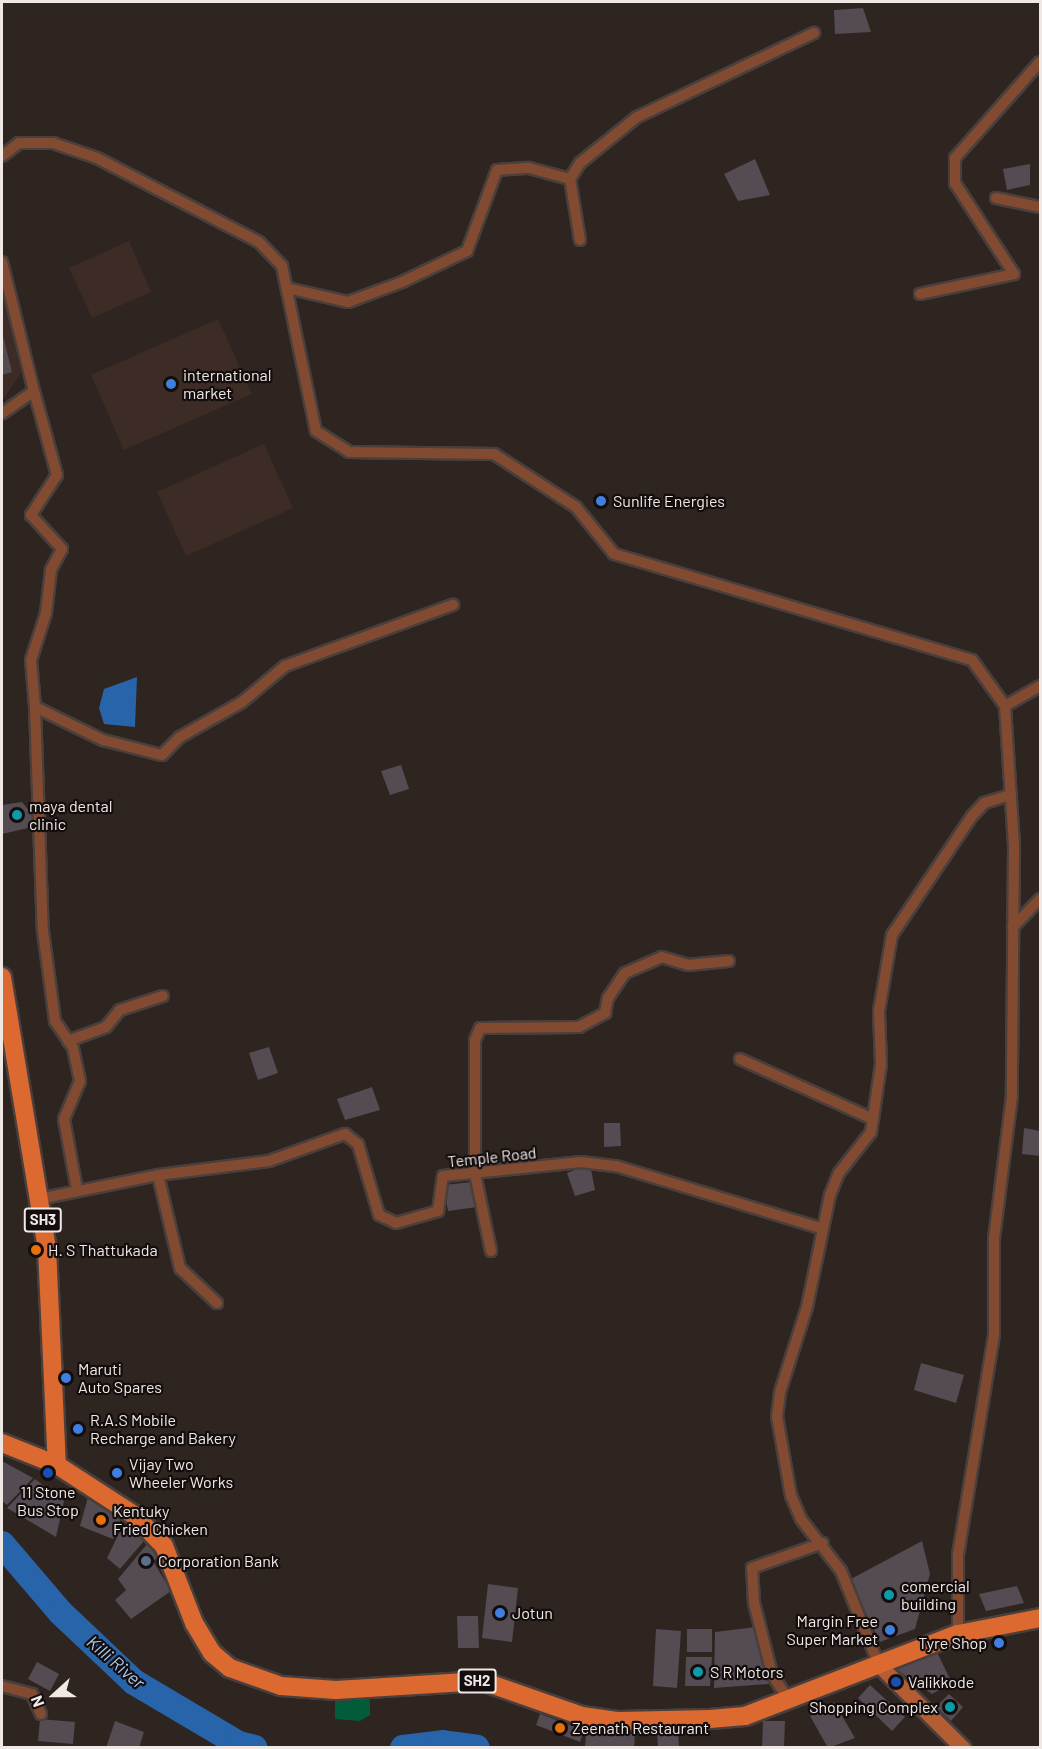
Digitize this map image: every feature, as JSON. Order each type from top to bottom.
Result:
[{"type":"main road","name":"SH3","points":[[2,977],[47,1248],[57,1465]]},
{"type":"main road","name":"SH2","points":[[2,1443],[57,1465],[134,1515],[164,1546],[194,1623],[212,1653],[249,1676],[281,1686],[336,1690],[482,1681],[549,1707],[619,1721],[745,1716],[957,1634],[1041,1618]]},
{"type":"main road","points":[[879,1665],[963,1748]]},
{"type":"street","points":[[580,240],[570,179],[579,163],[638,117],[814,33]]},
{"type":"street","points":[[920,294],[1014,274],[955,183],[955,158],[1041,62]]},
{"type":"street","points":[[2,156],[19,143],[53,143],[97,158],[258,242],[282,266],[316,431],[349,452],[494,454],[576,507],[614,554],[972,660],[1005,706],[1011,795],[1012,1096],[994,1239],[994,1335],[958,1554],[957,1634]]},
{"type":"street","points":[[287,288],[348,302],[402,282],[467,251],[496,170],[529,168],[570,179]]},
{"type":"street","points":[[996,198],[1041,207]]},
{"type":"street","points":[[2,262],[57,476],[31,515],[62,549],[51,570],[46,613],[31,660],[35,707],[43,931],[55,1021],[68,1041],[80,1081],[64,1119],[77,1190]]},
{"type":"street","points":[[2,413],[34,392]]},
{"type":"street","points":[[35,707],[103,740],[162,755],[180,737],[242,702],[285,666],[453,605]]},
{"type":"street","points":[[1005,706],[1041,686]]},
{"type":"street","points":[[879,1665],[868,1630],[823,1543],[801,1519],[791,1496],[777,1417],[839,1173],[856,1156],[873,1119],[881,1064],[879,1011],[892,934],[972,816],[984,803],[1011,795]]},
{"type":"street","points":[[1013,927],[1041,899]]},
{"type":"street","points":[[490,1251],[475,1174],[475,1040],[480,1028],[579,1027],[605,1013],[608,998],[625,973],[662,957],[688,965],[729,961]]},
{"type":"street","points":[[68,1041],[106,1027],[120,1010],[163,996]]},
{"type":"street","points":[[740,1059],[873,1119]]},
{"type":"street","name":"Temple Road","points":[[39,1199],[158,1175],[269,1161],[345,1134],[358,1144],[379,1215],[396,1223],[438,1211],[443,1176],[581,1162],[616,1166],[823,1229]]},
{"type":"street","points":[[158,1175],[180,1268],[217,1303]]},
{"type":"street","points":[[788,1700],[772,1674],[754,1603],[752,1568],[823,1543]]},
{"type":"street","points":[[2,1686],[32,1694],[41,1714]]},
{"type":"shaded area","points":[[129,241],[151,292],[92,318],[69,268]]},
{"type":"shaded area","points":[[2,287],[21,373],[2,401]]},
{"type":"shaded area","name":"international market","points":[[218,319],[252,394],[124,450],[91,375]]},
{"type":"shaded area","points":[[264,444],[293,508],[186,556],[157,492]]},
{"type":"green space","points":[[370,1699],[370,1715],[360,1721],[335,1719],[335,1700]]},
{"type":"water","points":[[137,677],[135,727],[104,724],[99,708],[104,689]]},
{"type":"building","points":[[863,8],[871,32],[835,34],[834,10]]},
{"type":"building","points":[[755,159],[770,195],[738,201],[724,174]]},
{"type":"building","points":[[1030,164],[1030,185],[1007,190],[1003,169]]},
{"type":"building","points":[[2,332],[12,372],[2,375]]},
{"type":"building","points":[[401,765],[409,789],[390,795],[381,771]]},
{"type":"building","name":"maya dental clinic","points":[[22,802],[41,825],[2,834],[2,805]]},
{"type":"building","points":[[269,1047],[278,1073],[258,1080],[249,1053]]},
{"type":"building","points":[[372,1087],[380,1110],[345,1120],[337,1099]]},
{"type":"building","points":[[604,1123],[620,1123],[621,1146],[604,1147]]},
{"type":"building","points":[[1024,1128],[1040,1131],[1040,1156],[1022,1154]]},
{"type":"building","points":[[590,1164],[595,1190],[575,1196],[567,1173]]},
{"type":"building","points":[[473,1182],[477,1207],[448,1211],[443,1185]]},
{"type":"building","points":[[921,1363],[964,1375],[956,1403],[914,1390]]},
{"type":"building","points":[[2,1461],[33,1478],[7,1505],[2,1501]]},
{"type":"building","points":[[35,1479],[64,1501],[56,1537],[7,1508]]},
{"type":"building","points":[[88,1497],[121,1518],[113,1539],[80,1526]]},
{"type":"building","points":[[123,1525],[144,1541],[120,1569],[107,1558]]},
{"type":"building","name":"comercial building","points":[[922,1541],[930,1574],[915,1629],[880,1642],[849,1580]]},
{"type":"building","points":[[148,1543],[159,1557],[153,1561],[171,1591],[131,1619],[115,1600],[126,1590],[118,1579]]},
{"type":"building","name":"Jotun","points":[[488,1584],[518,1588],[512,1642],[482,1638]]},
{"type":"building","points":[[1017,1586],[1024,1603],[986,1611],[979,1594]]},
{"type":"building","points":[[457,1616],[478,1616],[479,1648],[458,1648]]},
{"type":"building","points":[[756,1627],[769,1684],[714,1688],[715,1632]]},
{"type":"building","points":[[656,1629],[681,1631],[677,1688],[653,1686]]},
{"type":"building","points":[[687,1629],[712,1629],[712,1652],[687,1652]]},
{"type":"building","points":[[935,1648],[952,1683],[932,1694],[897,1670]]},
{"type":"building","name":"S R Motors","points":[[686,1657],[712,1657],[710,1686],[685,1686]]},
{"type":"building","points":[[37,1662],[59,1674],[50,1691],[28,1679]]},
{"type":"building","points":[[870,1685],[905,1717],[892,1731],[858,1698]]},
{"type":"building","name":"Shopping Complex","points":[[949,1694],[963,1707],[951,1721],[936,1707]]},
{"type":"building","points":[[834,1702],[855,1738],[828,1748],[810,1716]]},
{"type":"building","name":"Zeenath Restaurant","points":[[540,1714],[584,1730],[580,1742],[536,1725]]},
{"type":"building","points":[[40,1719],[75,1722],[73,1744],[38,1741]]},
{"type":"building","points":[[115,1721],[144,1732],[139,1748],[106,1748]]},
{"type":"building","points":[[763,1721],[785,1721],[784,1748],[762,1748]]},
{"type":"building","points":[[678,1730],[679,1748],[658,1748],[657,1731]]},
{"type":"building","points":[[586,1731],[635,1734],[634,1748],[585,1748]]},
{"type":"waterway","name":"Killi River","points":[[2,1544],[60,1612],[134,1682],[239,1744],[255,1748]]},
{"type":"waterway","name":"Killi River","points":[[403,1748],[443,1743],[477,1748]]},
{"type":"place","name":"international market","points":[[171,384]]},
{"type":"place","name":"Sunlife Energies","points":[[601,501]]},
{"type":"place","name":"maya dental clinic","points":[[17,815]]},
{"type":"place","name":"H. S Thattukada","points":[[36,1250]]},
{"type":"place","name":"Maruti Auto Spares","points":[[66,1378]]},
{"type":"place","name":"R.A.S Mobile Recharge and Bakery","points":[[78,1429]]},
{"type":"place","name":"11 Stone Bus Stop","points":[[48,1473]]},
{"type":"place","name":"Vijay Two Wheeler Works","points":[[117,1473]]},
{"type":"place","name":"Kentuky Fried Chicken","points":[[101,1520]]},
{"type":"place","name":"Corporation Bank","points":[[146,1561]]},
{"type":"place","name":"comercial building","points":[[889,1595]]},
{"type":"place","name":"Jotun","points":[[500,1613]]},
{"type":"place","name":"Margin Free Super Market","points":[[890,1630]]},
{"type":"place","name":"Tyre Shop","points":[[999,1643]]},
{"type":"place","name":"S R Motors","points":[[698,1672]]},
{"type":"place","name":"Valikkode","points":[[896,1682]]},
{"type":"place","name":"Shopping Complex","points":[[950,1707]]},
{"type":"place","name":"Zeenath Restaurant","points":[[560,1728]]}]
